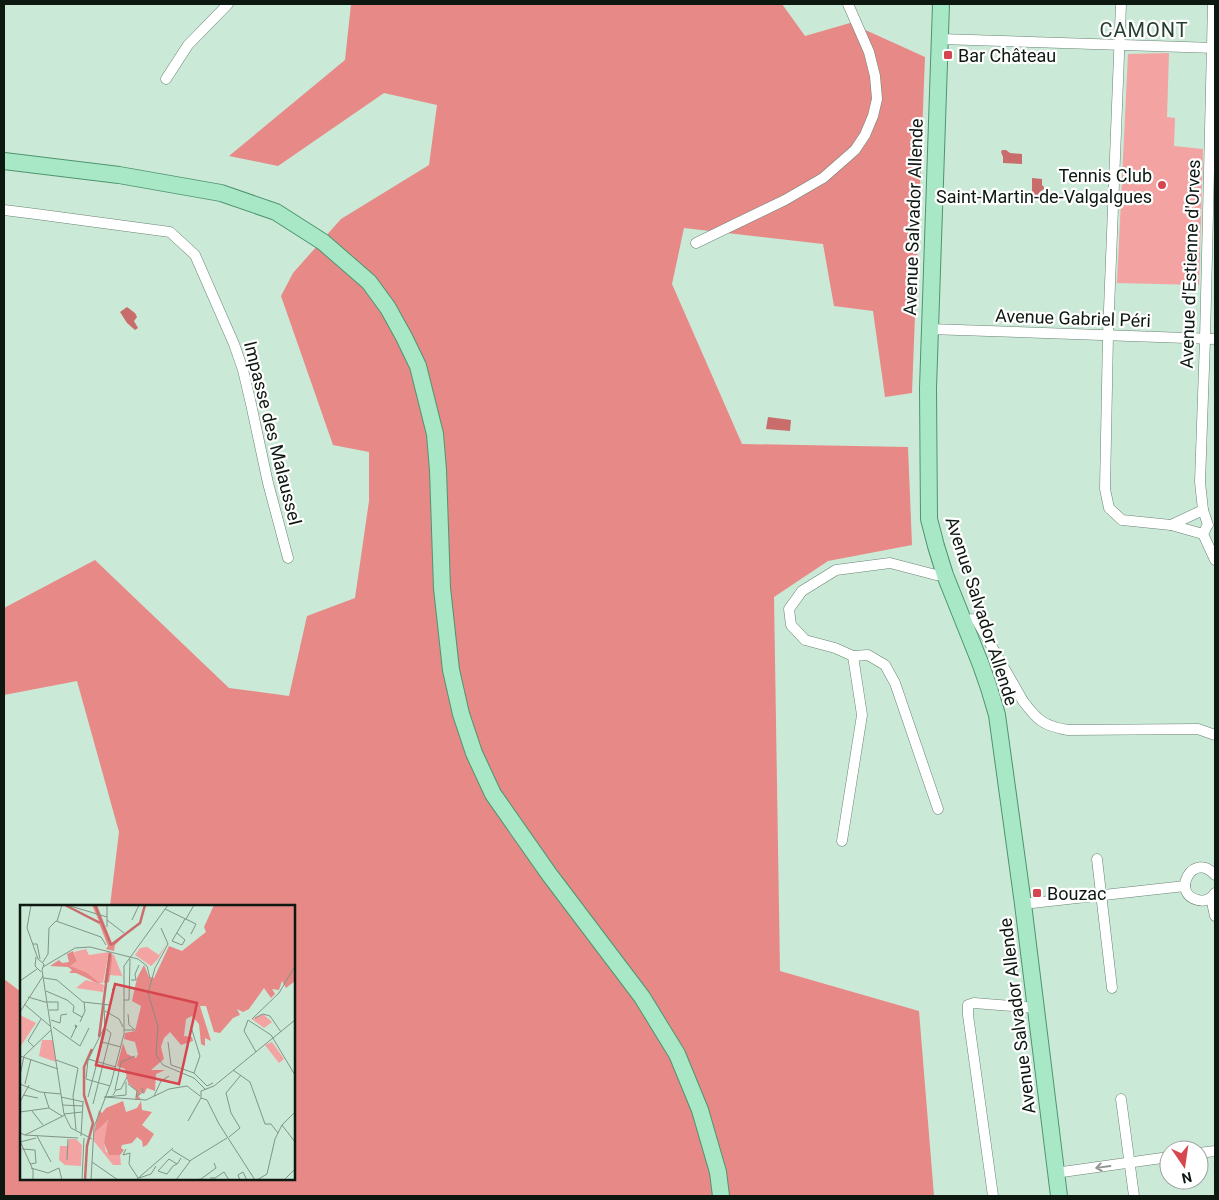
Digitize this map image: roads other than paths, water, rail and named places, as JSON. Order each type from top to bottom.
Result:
[{"type":"main road","name":"Avenue Salvador Allende","points":[[941,4],[929,329],[929,518],[946,575],[989,688],[997,715],[1023,904],[1059,1196]]},
{"type":"main road","points":[[4,161],[119,175],[221,193],[276,212],[323,242],[369,282],[388,308],[418,366],[435,434],[442,588],[450,670],[461,714],[474,753],[493,794],[549,874],[642,997],[677,1054],[700,1110],[718,1172],[721,1196]]},
{"type":"street","points":[[166,79],[188,45],[228,4]]},
{"type":"street","points":[[696,243],[785,200],[823,178],[855,150],[865,135],[873,116],[877,99],[875,76],[869,52],[848,4]]},
{"type":"street","points":[[1121,4],[1108,335],[1105,489],[1109,508],[1122,520],[1209,528]]},
{"type":"street","name":"Avenue d'Estienne d'Orves","points":[[1214,4],[1210,339],[1200,482],[1202,510],[1209,528],[1215,560]]},
{"type":"street","points":[[940,38],[1214,48]]},
{"type":"street","name":"Impasse des Malaussel","points":[[4,210],[170,232],[195,255],[234,344],[243,370],[268,483],[288,558]]},
{"type":"street","name":"Avenue Gabriel Péri","points":[[929,329],[1210,339]]},
{"type":"street","points":[[1171,524],[1202,510]]},
{"type":"street","points":[[938,809],[895,683],[885,665],[868,655],[853,656],[835,648],[805,640],[791,625],[789,609],[802,590],[836,570],[890,564],[936,575],[946,575]]},
{"type":"street","points":[[963,620],[976,619],[1023,701],[1032,714],[1042,723],[1068,730],[1198,729],[1215,736]]},
{"type":"street","points":[[842,841],[862,715],[853,656]]},
{"type":"street","points":[[1097,859],[1112,988]]},
{"type":"street","points":[[1215,875],[1205,868],[1195,869],[1187,876],[1185,886],[1186,891],[1194,899],[1200,901],[1213,896],[1215,916]]},
{"type":"street","points":[[1023,904],[1185,886]]},
{"type":"street","points":[[993,1196],[968,1005],[974,1003],[1036,1008]]},
{"type":"street","points":[[1121,1099],[1134,1196]]},
{"type":"street","points":[[1055,1173],[1159,1159]]},
{"type":"place","name":"Bar Château","points":[[948,55]]},
{"type":"place","name":"Tennis Club Saint-Martin-de-Valgalgues","points":[[1162,185]]},
{"type":"place","name":"Bouzac","points":[[1037,893]]},
{"type":"district","name":"CAMONT","points":[[1144,30]]}]
